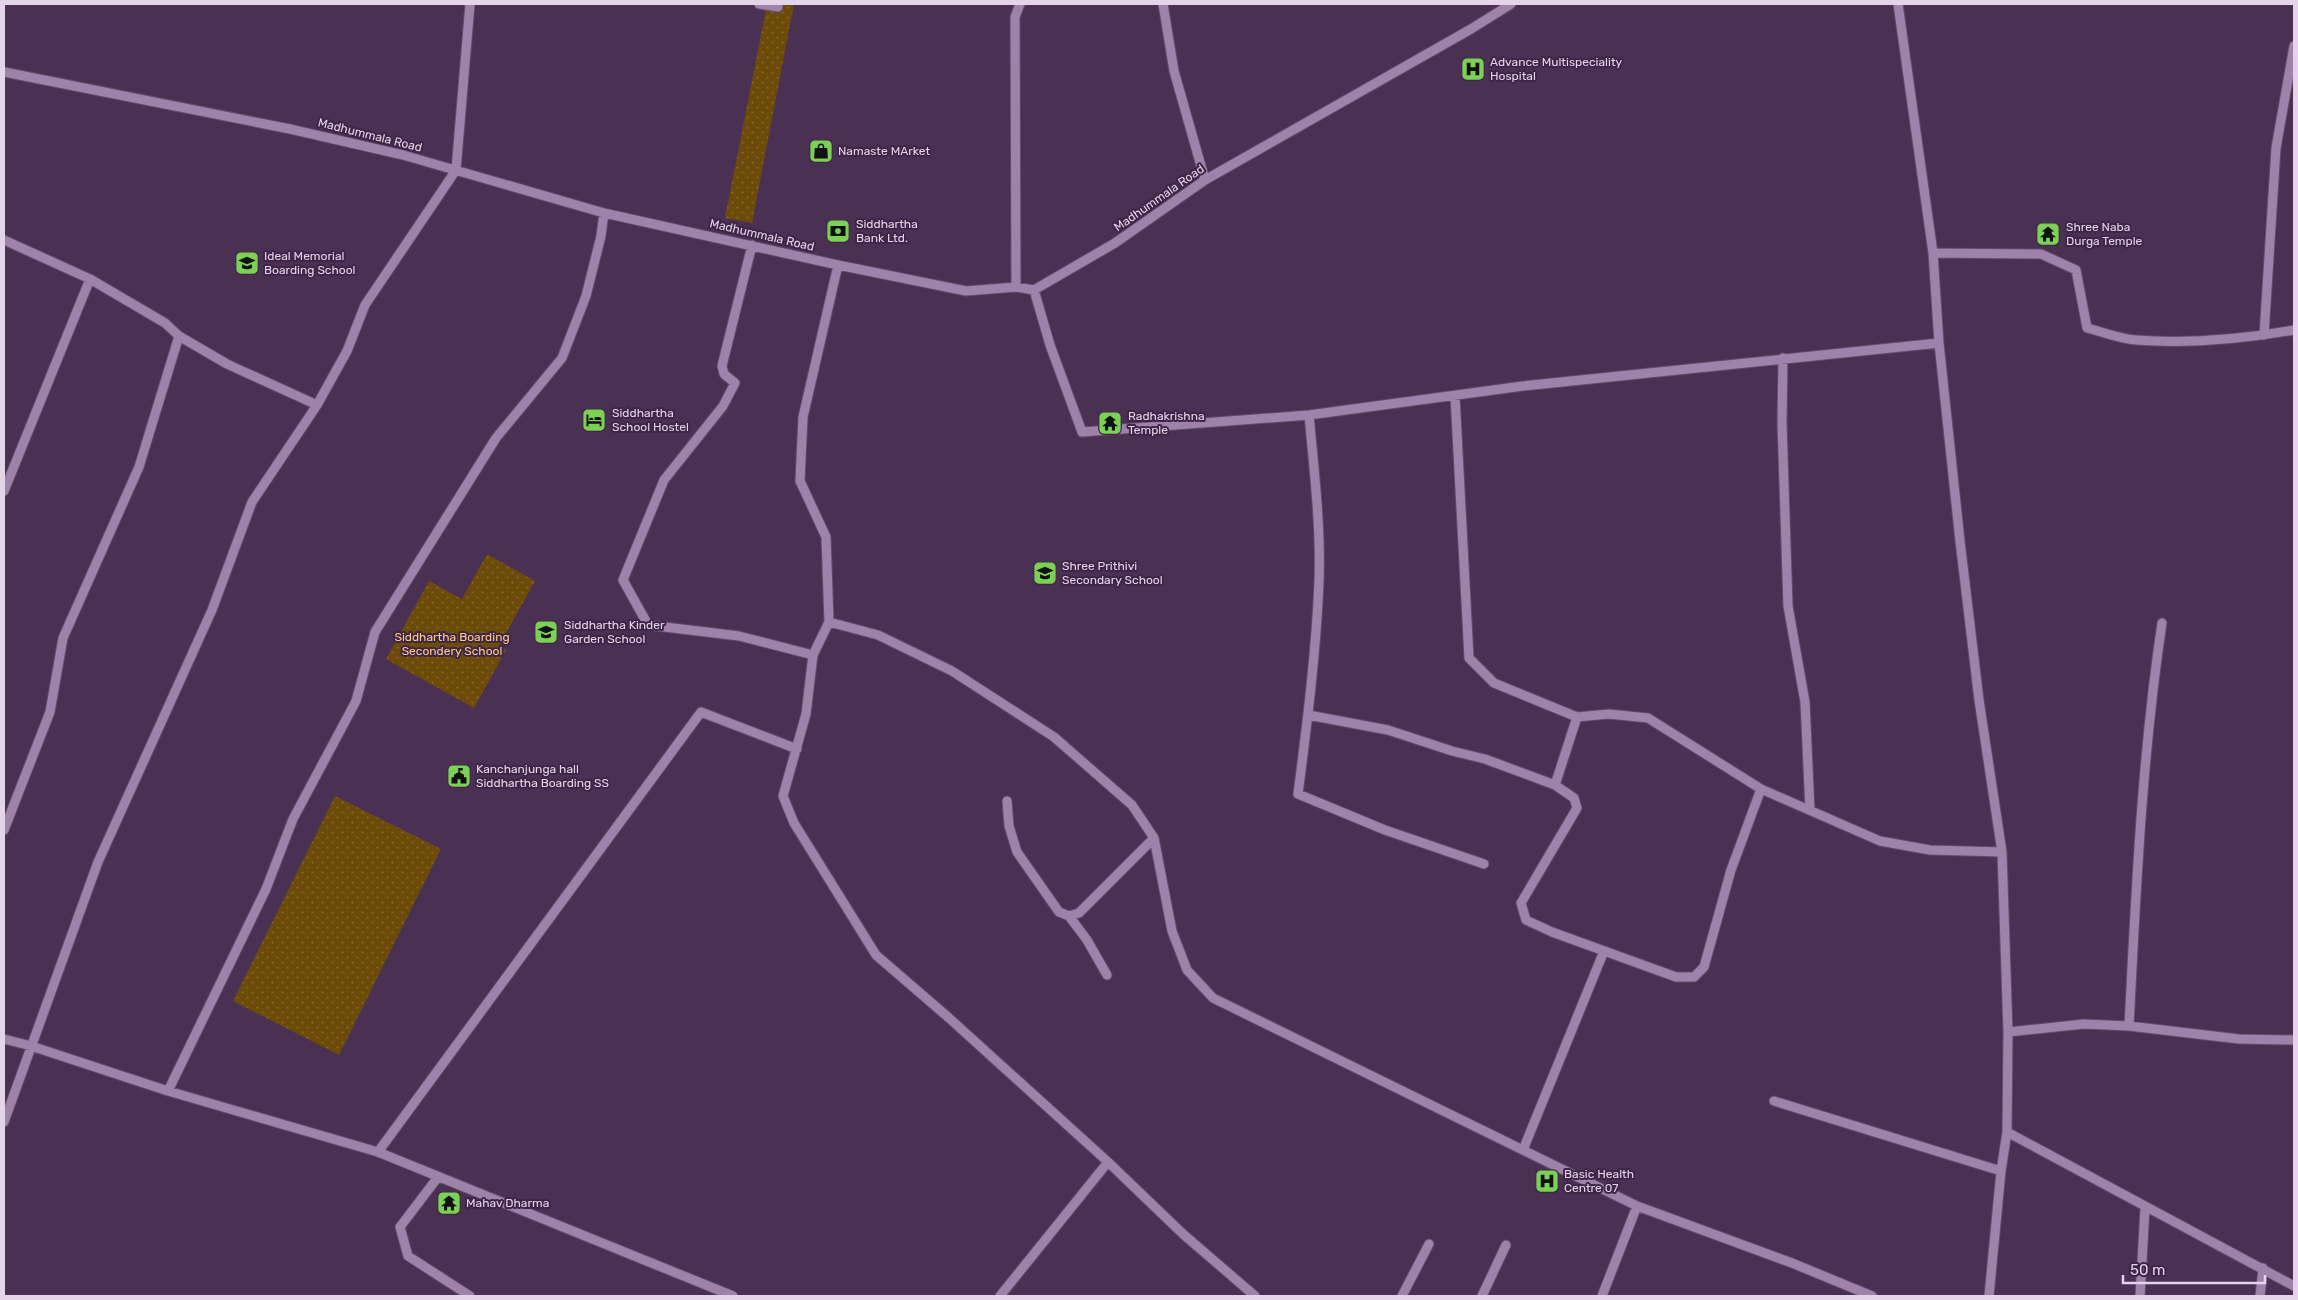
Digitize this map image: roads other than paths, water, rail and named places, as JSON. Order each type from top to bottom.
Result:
[{"type":"street","points":[[4,1122],[98,862],[212,610],[252,502],[317,405],[347,351],[365,305],[456,170],[470,4]]},
{"type":"street","points":[[759,4],[778,7]]},
{"type":"street","points":[[1016,287],[1015,17],[1020,4]]},
{"type":"street","points":[[1163,4],[1174,71],[1205,180]]},
{"type":"street","name":"Madhummala Road","points":[[4,72],[290,129],[403,155],[604,213],[838,265],[966,291],[1016,287],[1034,290],[1115,244],[1205,180],[1463,34],[1511,4]]},
{"type":"street","points":[[1898,4],[1932,253],[1939,343],[1979,700],[2002,852],[2008,1032],[2007,1132],[2001,1171],[1989,1296]]},
{"type":"street","points":[[2264,335],[2276,148],[2294,46]]},
{"type":"street","points":[[168,1091],[266,889],[293,819],[356,701],[375,632],[496,438],[562,358],[586,296],[601,236],[604,213]]},
{"type":"street","points":[[4,240],[90,279],[165,323],[179,336],[227,364],[317,405]]},
{"type":"street","points":[[752,245],[722,366],[724,374],[735,383],[723,406],[664,480],[623,580],[648,625],[739,636],[813,655]]},
{"type":"street","points":[[1932,253],[2041,254],[2076,270],[2087,328],[2134,340],[2186,341],[2264,335],[2294,330]]},
{"type":"street","points":[[838,265],[803,417],[800,481],[826,537],[829,622],[813,655],[806,714],[783,796],[794,823],[876,954],[1108,1162],[1183,1234],[1255,1296]]},
{"type":"street","points":[[4,491],[90,279]]},
{"type":"street","points":[[1034,290],[1050,345],[1082,432],[1309,415],[1523,386],[1939,343]]},
{"type":"street","points":[[4,830],[50,712],[63,638],[139,467],[179,336]]},
{"type":"street","points":[[1783,358],[1782,423],[1788,606],[1804,702],[1810,810]]},
{"type":"street","points":[[1456,396],[1469,658],[1494,683],[1577,717],[1609,714],[1648,718],[1761,789],[1880,841],[1930,850],[2002,852]]},
{"type":"street","points":[[1309,415],[1316,502],[1319,580],[1308,715],[1298,794],[1385,830],[1484,864]]},
{"type":"street","points":[[829,622],[878,635],[952,671],[1054,737],[1132,805],[1154,838],[1172,931],[1187,970],[1213,998],[1636,1206],[1792,1263],[1872,1296]]},
{"type":"street","points":[[2129,1026],[2141,806],[2150,698],[2162,622]]},
{"type":"street","points":[[378,1152],[701,712],[797,749]]},
{"type":"street","points":[[1308,715],[1388,730],[1452,751],[1484,759],[1555,785],[1574,798],[1577,808],[1521,903],[1526,920],[1676,977],[1694,977],[1704,967],[1731,870],[1761,789]]},
{"type":"street","points":[[1555,785],[1577,717]]},
{"type":"street","points":[[1007,801],[1009,826],[1017,852],[1060,912],[1069,916],[1087,940],[1107,975]]},
{"type":"street","points":[[1069,916],[1079,914],[1154,838]]},
{"type":"street","points":[[1523,1150],[1604,951]]},
{"type":"street","points":[[2008,1032],[2084,1024],[2129,1026],[2239,1039],[2294,1040]]},
{"type":"street","points":[[4,1039],[168,1091],[378,1152],[734,1296]]},
{"type":"street","points":[[1774,1101],[2001,1171]]},
{"type":"street","points":[[2007,1132],[2145,1208],[2263,1268],[2294,1286]]},
{"type":"street","points":[[1000,1296],[1108,1162]]},
{"type":"street","points":[[438,1177],[400,1227],[405,1246],[408,1256],[470,1296]]},
{"type":"street","points":[[1602,1296],[1636,1206]]},
{"type":"street","points":[[2140,1296],[2145,1208]]},
{"type":"street","points":[[1402,1296],[1429,1244]]},
{"type":"street","points":[[1482,1296],[1506,1245]]},
{"type":"street","points":[[2260,1296],[2263,1268]]},
{"type":"place","name":"Advance Multispeciality Hospital","points":[[1473,69]]},
{"type":"place","name":"Namaste MArket","points":[[821,151]]},
{"type":"place","name":"Siddhartha Bank Ltd.","points":[[838,231]]},
{"type":"place","name":"Shree Naba Durga Temple","points":[[2048,234]]},
{"type":"place","name":"Ideal Memorial Boarding School","points":[[247,263]]},
{"type":"place","name":"Siddhartha School Hostel","points":[[594,420]]},
{"type":"place","name":"Radhakrishna Temple","points":[[1110,423]]},
{"type":"place","name":"Shree Prithivi Secondary School","points":[[1045,573]]},
{"type":"place","name":"Siddhartha Kinder Garden School","points":[[546,632]]},
{"type":"place","name":"Kanchanjunga hall Siddhartha Boarding SS","points":[[459,776]]},
{"type":"place","name":"Basic Health Centre 07","points":[[1547,1181]]},
{"type":"place","name":"Mahav Dharma","points":[[449,1203]]},
{"type":"park label","name":"Siddhartha Boarding Secondery School","points":[[452,644]]}]
